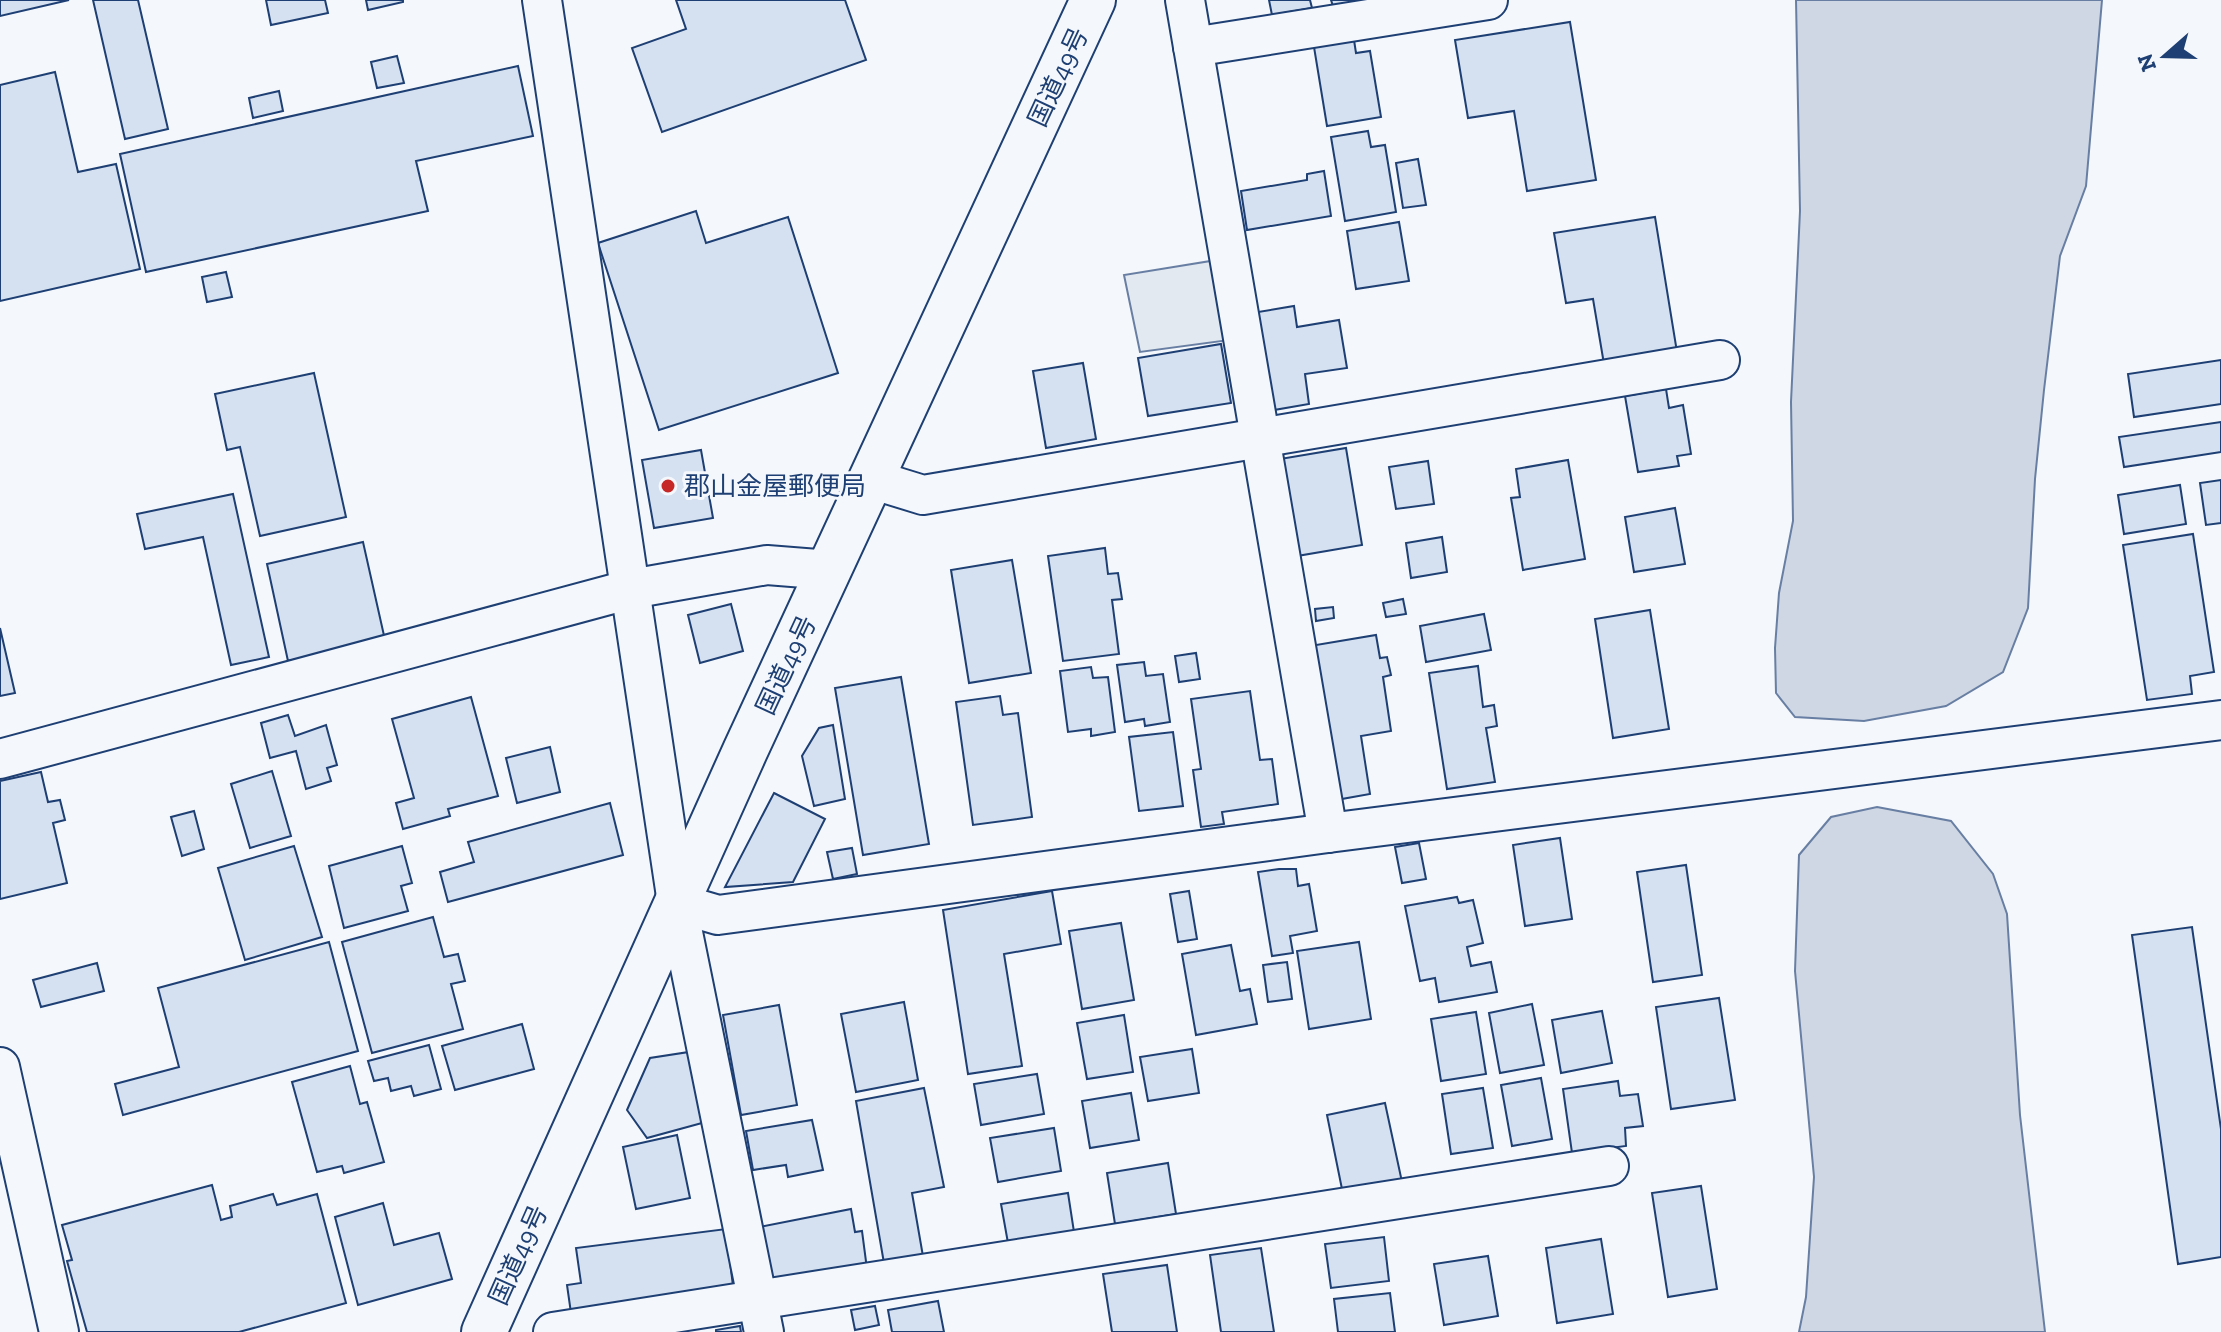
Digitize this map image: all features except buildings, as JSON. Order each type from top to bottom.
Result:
[{"type":"highway","name":"国道49号","points":[[484,1332],[677,903],[1093,0]]},
{"type":"street","points":[[542,0],[677,903],[761,1317]]},
{"type":"street","points":[[1185,0],[1328,833]]},
{"type":"street","points":[[1193,47],[1488,0]]},
{"type":"street","points":[[871,479],[923,495],[1720,360]]},
{"type":"street","points":[[0,759],[631,589],[767,565],[830,570]]},
{"type":"street","points":[[677,903],[718,915],[1328,833],[2221,720]]},
{"type":"street","points":[[0,1067],[59,1332]]},
{"type":"street","points":[[553,1332],[761,1317],[1609,1166]]},
{"type":"shaded area","points":[[1796,0],[2102,0],[2086,186],[2060,256],[2035,479],[2028,608],[2003,672],[1946,706],[1864,721],[1795,717],[1776,693],[1779,593],[1793,521],[1791,402],[1800,211]]},
{"type":"shaded area","points":[[1223,259],[1237,339],[1140,352],[1124,275]]},
{"type":"shaded area","points":[[1877,807],[1951,821],[1993,874],[2007,914],[2020,1115],[2045,1332],[1799,1332],[1806,1297],[1814,1177],[1795,971],[1799,855],[1831,817]]},
{"type":"place","name":"郡山金屋郵便局","points":[[668,486]]}]
